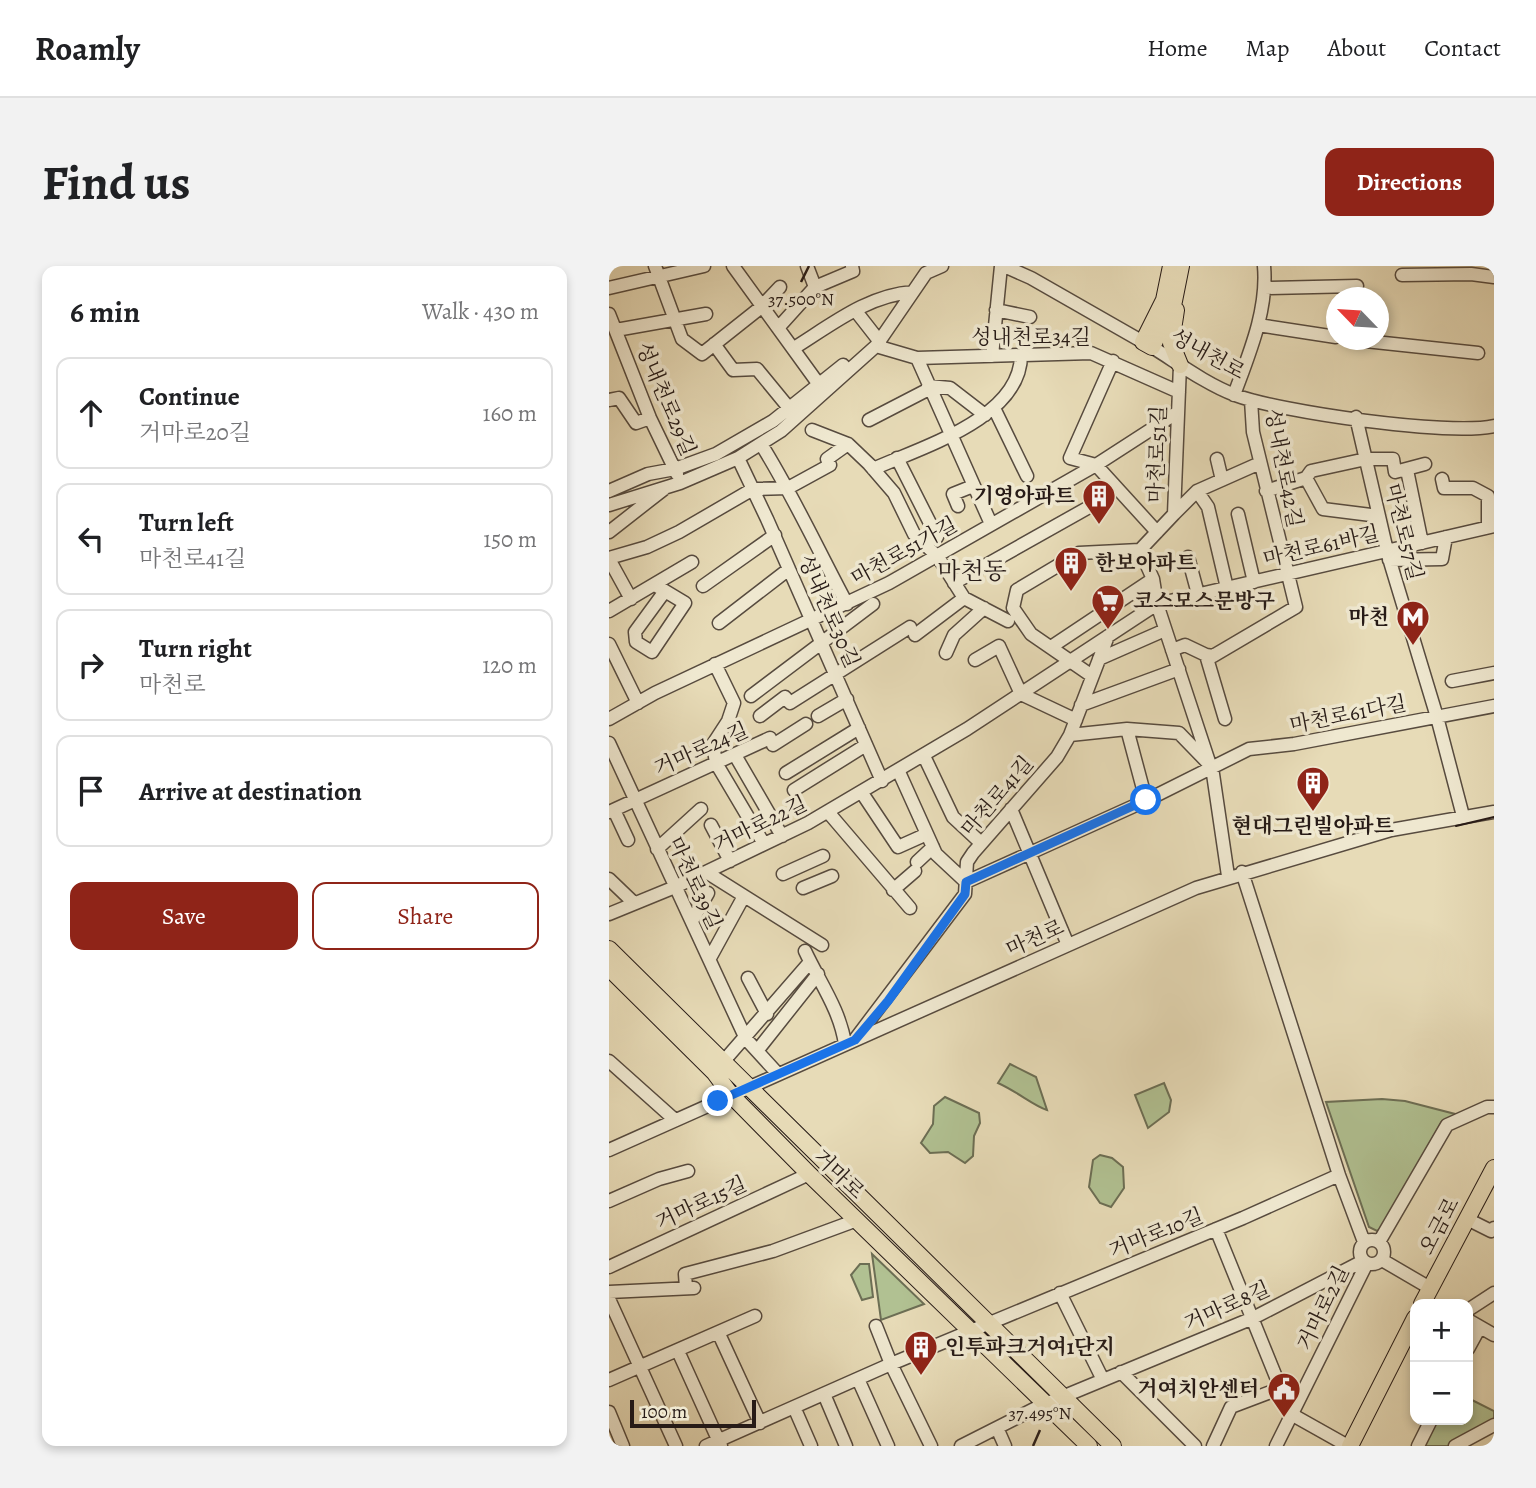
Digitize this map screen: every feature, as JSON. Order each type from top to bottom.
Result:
[{"type":"main road","points":[[1147,344],[1164,300],[1171,266]]},
{"type":"main road","points":[[1147,344],[1174,301],[1181,266]]},
{"type":"main road","points":[[1174,301],[1176,309],[1171,343],[1180,365]]},
{"type":"main road","name":"거마로","points":[[609,948],[1113,1446]]},
{"type":"main road","name":"거마로","points":[[611,973],[713,1072],[731,1095],[809,1174],[1089,1446]]},
{"type":"main road","name":"오금로","points":[[1428,1299],[1494,1168]]},
{"type":"main road","points":[[1349,1446],[1410,1328]]},
{"type":"street","points":[[609,288],[657,272],[704,266]]},
{"type":"street","points":[[733,266],[760,308],[794,348],[820,386]]},
{"type":"street","points":[[807,266],[815,287]]},
{"type":"street","points":[[778,328],[815,287],[853,271],[852,266]]},
{"type":"street","points":[[915,289],[923,266]]},
{"type":"street","points":[[609,505],[680,483],[738,458],[781,431],[878,344],[926,273],[942,266]]},
{"type":"street","points":[[992,356],[1002,266]]},
{"type":"street","name":"성내천로","points":[[1002,266],[1031,278],[1234,395],[1275,406],[1403,424],[1494,425]]},
{"type":"street","points":[[1234,395],[1258,325],[1265,288],[1264,266]]},
{"type":"street","points":[[657,272],[682,339],[702,354],[760,308],[781,287]]},
{"type":"street","points":[[1402,275],[1471,274],[1494,277]]},
{"type":"street","points":[[1265,288],[1357,286]]},
{"type":"street","points":[[794,348],[855,310],[889,294],[915,289]]},
{"type":"street","points":[[855,310],[878,344]]},
{"type":"street","points":[[996,310],[1030,317]]},
{"type":"street","name":"성내천로29길","points":[[609,314],[650,418],[680,483]]},
{"type":"street","name":"성내천로29길","points":[[615,330],[706,314]]},
{"type":"street","points":[[1258,325],[1326,335]]},
{"type":"street","points":[[714,344],[733,370],[757,369],[789,408]]},
{"type":"street","points":[[609,491],[648,474],[675,469],[716,454],[789,408],[820,386],[853,357],[878,344]]},
{"type":"street","name":"성내천로34길","points":[[878,344],[917,358],[1091,353],[1179,392]]},
{"type":"street","points":[[1389,344],[1478,353]]},
{"type":"street","points":[[873,469],[949,435],[990,411],[1016,385],[1021,355]]},
{"type":"street","points":[[917,358],[949,435],[991,524]]},
{"type":"street","points":[[1113,361],[1070,458],[1096,466],[1157,532]]},
{"type":"street","name":"마천로51길","points":[[1140,550],[1174,513],[1180,365]]},
{"type":"street","points":[[869,420],[928,387],[950,388],[990,411],[1027,476]]},
{"type":"street","points":[[609,400],[619,398],[636,423],[650,418]]},
{"type":"street","name":"성내천로42길","points":[[1206,655],[1213,656],[1296,607],[1253,432],[1251,400]]},
{"type":"street","name":"마천로51가길","points":[[609,719],[715,664],[812,621],[938,557],[991,524],[1096,466],[1178,412]]},
{"type":"street","name":"마천로57길","points":[[1356,417],[1388,556],[1437,717],[1463,816]]},
{"type":"street","points":[[813,430],[848,444],[894,493],[914,534],[938,557],[964,598],[1008,621]]},
{"type":"street","points":[[761,444],[788,488],[805,528],[847,604]]},
{"type":"street","points":[[631,599],[609,558],[647,547],[679,532],[753,489],[788,488],[828,462],[848,444]]},
{"type":"street","name":"성내천로30길","points":[[738,458],[775,535],[882,782]]},
{"type":"street","points":[[897,458],[937,537],[923,543]]},
{"type":"street","points":[[1216,459],[1222,480]]},
{"type":"street","points":[[1266,491],[1306,478],[1311,471],[1366,460],[1393,459],[1395,472],[1425,464]]},
{"type":"street","points":[[1174,513],[1197,491],[1260,463]]},
{"type":"street","points":[[1407,470],[1422,543]]},
{"type":"street","points":[[1306,478],[1323,509],[1379,516]]},
{"type":"street","points":[[1442,479],[1444,488],[1473,488],[1488,496],[1491,527]]},
{"type":"street","points":[[958,506],[953,494],[973,486]]},
{"type":"street","points":[[609,532],[666,487]]},
{"type":"street","points":[[1197,491],[1208,507],[1227,588]]},
{"type":"street","points":[[954,583],[1091,506]]},
{"type":"street","points":[[1238,514],[1254,582]]},
{"type":"street","name":"마천로61바길","points":[[1157,604],[1287,574],[1388,556],[1422,543],[1491,527]]},
{"type":"street","points":[[703,586],[775,535]]},
{"type":"street","points":[[1388,556],[1442,559],[1446,537]]},
{"type":"street","points":[[1093,676],[1031,634],[1013,608],[1017,590],[1079,552],[1140,550],[1153,579],[1165,630],[1212,767],[1228,876]]},
{"type":"street","points":[[1188,557],[1198,594]]},
{"type":"street","points":[[609,611],[660,587],[692,562]]},
{"type":"street","points":[[719,623],[789,569]]},
{"type":"street","points":[[1051,647],[1153,579]]},
{"type":"street","points":[[660,587],[685,603],[652,652],[636,642],[635,632],[660,587]]},
{"type":"street","points":[[760,716],[785,697],[790,703],[835,672],[912,631],[964,598]]},
{"type":"street","points":[[751,696],[873,604]]},
{"type":"street","name":"거마로22길","points":[[609,914],[675,887],[782,836],[882,782],[1157,604]]},
{"type":"street","points":[[946,653],[954,635],[984,608]]},
{"type":"street","points":[[1099,659],[1165,630]]},
{"type":"street","name":"마천로41길","points":[[850,1042],[888,1001],[965,894],[967,862],[1057,757],[1070,735],[1108,636]]},
{"type":"street","points":[[609,644],[638,703]]},
{"type":"street","points":[[1172,650],[1185,645],[1206,655],[1225,719]]},
{"type":"street","points":[[975,660],[999,646],[1021,694],[1076,720]]},
{"type":"street","points":[[715,664],[734,703],[728,721],[713,744],[716,763],[764,844]]},
{"type":"street","points":[[1081,705],[1178,670]]},
{"type":"street","points":[[1452,681],[1494,673]]},
{"type":"street","points":[[818,716],[847,699]]},
{"type":"street","name":"마천로61다길","points":[[966,882],[1146,800],[1249,749],[1293,744],[1494,706]]},
{"type":"street","name":"거마로24길","points":[[612,811],[716,763],[772,742],[806,724]]},
{"type":"street","points":[[786,773],[859,728]]},
{"type":"street","points":[[1070,735],[1127,729],[1179,733],[1212,767]]},
{"type":"street","points":[[1127,729],[1146,800]]},
{"type":"street","name":"마천로39길","points":[[609,743],[746,1039],[778,1074]]},
{"type":"street","points":[[794,790],[866,744]]},
{"type":"street","points":[[736,755],[782,836]]},
{"type":"street","points":[[924,757],[953,817],[981,844]]},
{"type":"street","points":[[899,772],[936,854],[966,882]]},
{"type":"street","points":[[862,793],[898,847],[927,834]]},
{"type":"street","points":[[1011,808],[1068,944]]},
{"type":"street","points":[[657,849],[701,809]]},
{"type":"street","points":[[612,811],[628,840]]},
{"type":"street","points":[[828,812],[910,908]]},
{"type":"street","name":"마천로","points":[[609,1150],[1068,944],[1228,876],[1391,830],[1494,812]]},
{"type":"street","points":[[711,825],[730,861]]},
{"type":"street","points":[[893,890],[933,847]]},
{"type":"street","points":[[783,874],[823,856]]},
{"type":"street","points":[[706,872],[821,945]]},
{"type":"street","points":[[1242,872],[1339,1175],[1364,1242]]},
{"type":"street","points":[[803,888],[832,876]]},
{"type":"street","points":[[609,879],[633,902]]},
{"type":"street","points":[[692,921],[708,893]]},
{"type":"street","points":[[709,958],[744,896]]},
{"type":"street","points":[[723,1062],[767,1014],[808,957],[818,974],[827,999],[842,1019],[850,1042]]},
{"type":"street","points":[[757,1051],[818,974]]},
{"type":"street","points":[[748,978],[767,1014]]},
{"type":"street","points":[[609,1060],[675,1120]]},
{"type":"street","points":[[1379,1242],[1447,1125],[1487,1107],[1494,1107]]},
{"type":"street","points":[[609,1201],[659,1178],[688,1171]]},
{"type":"street","name":"거마로15길","points":[[609,1267],[809,1174]]},
{"type":"street","name":"거마로10길","points":[[706,1446],[720,1443],[891,1364],[1339,1175]]},
{"type":"street","points":[[1467,1219],[1491,1231],[1494,1228]]},
{"type":"street","points":[[609,1292],[690,1288],[685,1274],[773,1251],[857,1220]]},
{"type":"street","points":[[1216,1229],[1291,1414],[1349,1446]]},
{"type":"street","points":[[1372,1239],[1379,1242],[1384,1248],[1382,1260],[1375,1264],[1365,1262],[1360,1249],[1364,1242],[1372,1239]]},
{"type":"street","points":[[1382,1260],[1428,1299]]},
{"type":"street","name":"거마로8길","points":[[966,1445],[1046,1404],[1253,1318],[1365,1262]]},
{"type":"street","name":"거마로2길","points":[[1276,1446],[1365,1262]]},
{"type":"street","points":[[1061,1293],[1103,1380]]},
{"type":"street","points":[[1473,1307],[1494,1293]]},
{"type":"street","points":[[609,1299],[676,1446]]},
{"type":"street","points":[[609,1380],[755,1317]]},
{"type":"street","points":[[1474,1324],[1494,1335]]},
{"type":"street","points":[[876,1326],[891,1364],[931,1446]]},
{"type":"street","points":[[719,1334],[760,1423]]},
{"type":"street","points":[[678,1351],[720,1443]]},
{"type":"street","points":[[1121,1372],[1195,1446]]},
{"type":"street","points":[[858,1379],[888,1446]]},
{"type":"street","points":[[1213,1446],[1231,1407],[1281,1388]]},
{"type":"street","points":[[824,1394],[846,1446]]},
{"type":"street","points":[[794,1407],[811,1446]]},
{"type":"street","points":[[609,1412],[623,1446]]},
{"type":"street","points":[[1417,1446],[1428,1425]]},
{"type":"street","points":[[1455,1446],[1494,1425]]},
{"type":"street","points":[[998,1430],[1005,1446]]},
{"type":"green space","points":[[1010,1064],[1036,1077],[1047,1110],[998,1083]]},
{"type":"green space","points":[[1164,1083],[1171,1100],[1169,1112],[1148,1128],[1135,1095]]},
{"type":"green space","points":[[945,1097],[979,1113],[980,1123],[974,1136],[973,1156],[965,1163],[948,1152],[930,1153],[921,1143],[933,1124],[934,1106]]},
{"type":"green space","points":[[1382,1099],[1405,1101],[1459,1115],[1442,1121],[1383,1228],[1377,1231],[1369,1227],[1326,1102]]},
{"type":"green space","points":[[1100,1155],[1112,1158],[1123,1167],[1124,1188],[1111,1207],[1100,1203],[1089,1187],[1093,1160]]},
{"type":"green space","points":[[872,1254],[924,1304],[881,1320]]},
{"type":"green space","points":[[860,1264],[869,1264],[873,1297],[862,1300],[851,1275]]},
{"type":"green space","points":[[1473,1400],[1494,1411],[1494,1425],[1455,1446],[1418,1446],[1428,1425],[1473,1425]]},
{"type":"tram line","points":[[1456,826],[1494,817]]},
{"type":"place","name":"기영아파트","points":[[1099,526]]},
{"type":"place","name":"한보아파트","points":[[1071,593]]},
{"type":"place","name":"코스모스문방구","points":[[1108,631]]},
{"type":"place","name":"마천","points":[[1413,647]]},
{"type":"place","name":"현대그린빌아파트","points":[[1313,813]]},
{"type":"place","name":"인투파크거여1단지","points":[[921,1377]]},
{"type":"place","name":"거여치안센터","points":[[1284,1419]]},
{"type":"district","name":"마천동","points":[[972,571]]},
{"type":"route","points":[[718,1101],[855,1040],[888,1001],[965,894],[966,882],[1146,800]]}]
